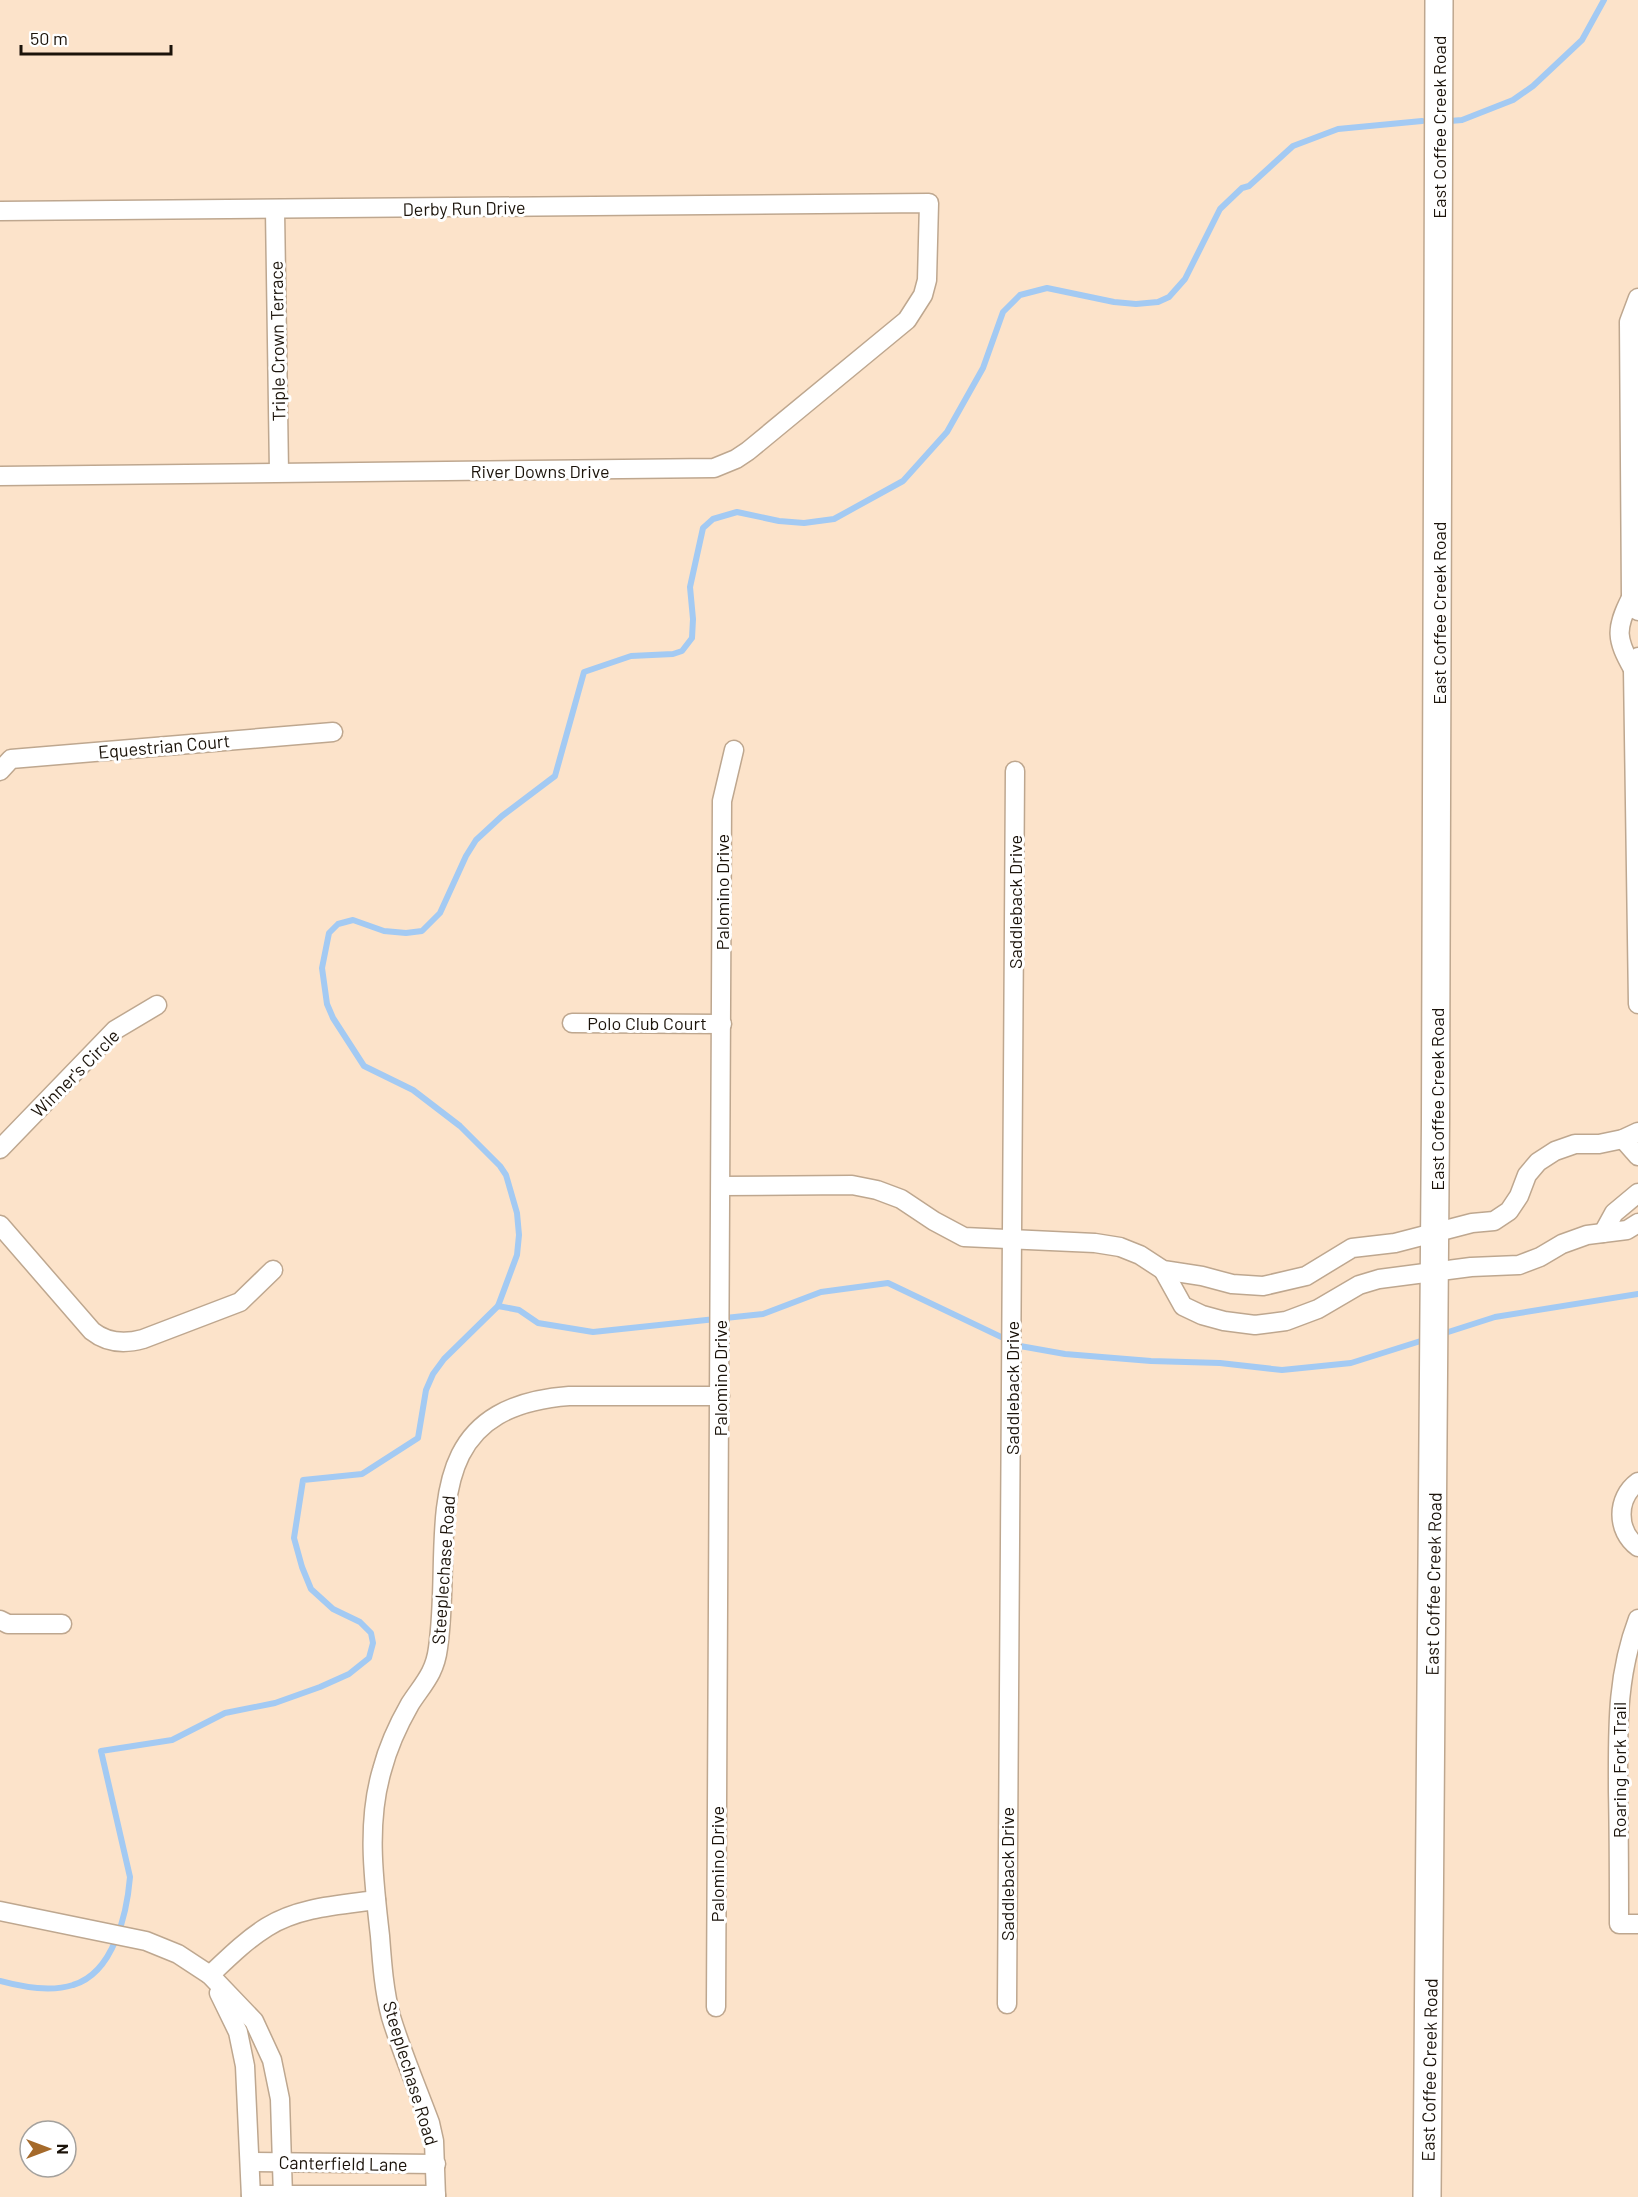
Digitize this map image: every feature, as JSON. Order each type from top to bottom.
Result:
[{"type":"street","name":"East Coffee Creek Road","points":[[1427,2197],[1436,1232],[1439,0]]},
{"type":"street","name":"Derby Run Drive","points":[[0,211],[929,203]]},
{"type":"street","name":"River Downs Drive","points":[[0,476],[714,468],[748,451],[908,320],[923,295],[927,280],[929,203]]},
{"type":"street","name":"Triple Crown Terrace","points":[[275,210],[279,472]]},
{"type":"street","points":[[1638,298],[1629,322],[1635,604],[1621,617],[1618,632],[1622,650],[1635,663],[1638,1004]]},
{"type":"street","name":"Equestrian Court","points":[[0,771],[11,759],[333,732]]},
{"type":"street","name":"Palomino Drive","points":[[716,2007],[723,801],[734,750]]},
{"type":"street","name":"Saddleback Drive","points":[[1007,2004],[1015,771]]},
{"type":"street","name":"Winner's Circle","points":[[0,1149],[115,1030],[157,1005]]},
{"type":"street","name":"Polo Club Court","points":[[572,1023],[723,1023]]},
{"type":"street","points":[[721,1186],[852,1185],[877,1190],[901,1199],[963,1237],[1095,1243],[1120,1247],[1140,1255],[1163,1270],[1202,1276],[1232,1284],[1263,1286],[1306,1276],[1352,1248],[1395,1243],[1472,1223],[1494,1221],[1509,1212],[1519,1196],[1527,1175],[1538,1162],[1555,1151],[1575,1144],[1599,1144],[1631,1136],[1638,1156]]},
{"type":"street","points":[[1603,1233],[1614,1213],[1638,1193]]},
{"type":"street","points":[[1163,1270],[1183,1306],[1202,1315],[1224,1321],[1255,1324],[1286,1321],[1318,1309],[1359,1284],[1379,1279],[1435,1272],[1519,1265],[1540,1257],[1562,1244],[1587,1235],[1627,1230],[1638,1223]]},
{"type":"street","points":[[0,1225],[87,1327],[99,1337],[112,1341],[126,1342],[143,1339],[240,1302],[273,1270]]},
{"type":"street","name":"Steeplechase Road","points":[[436,2196],[436,2164],[430,2124],[391,2014],[384,1979],[376,1900],[373,1828],[375,1799],[381,1771],[399,1724],[412,1701],[428,1680],[435,1663],[440,1630],[445,1508],[450,1481],[469,1441],[480,1427],[493,1417],[525,1404],[548,1398],[720,1396]]},
{"type":"street","points":[[1638,1482],[1626,1494],[1621,1508],[1622,1526],[1629,1540],[1638,1547]]},
{"type":"street","name":"Roaring Fork Trail","points":[[1638,1619],[1623,1667],[1618,1712],[1619,1924],[1638,1924]]},
{"type":"street","points":[[0,1620],[8,1624],[62,1624]]},
{"type":"street","points":[[210,1975],[243,1944],[268,1926],[318,1908],[376,1900]]},
{"type":"street","points":[[0,1911],[146,1941],[178,1954],[210,1975],[254,2021],[272,2060],[280,2099],[284,2162],[283,2196]]},
{"type":"street","points":[[210,1975],[238,2032],[245,2066],[251,2196]]},
{"type":"street","name":"Canterfield Lane","points":[[251,2162],[436,2164]]},
{"type":"street","name":"Canterfield Lane","points":[[251,2196],[436,2196]]},
{"type":"waterway","points":[[1450,121],[1462,120],[1513,100],[1533,86],[1582,40],[1604,0]]},
{"type":"waterway","points":[[0,1981],[36,1988],[73,1985],[87,1978],[99,1968],[116,1940],[126,1907],[130,1877],[101,1751],[172,1740],[225,1713],[275,1703],[320,1687],[349,1674],[369,1658],[373,1643],[371,1633],[360,1622],[333,1609],[311,1589],[302,1567],[294,1538],[303,1480],[362,1474],[418,1438],[426,1390],[433,1374],[444,1359],[498,1306],[517,1255],[519,1235],[517,1213],[506,1175],[500,1166],[460,1126],[413,1090],[364,1066],[333,1018],[327,1004],[322,968],[329,933],[338,924],[353,920],[384,931],[406,933],[422,931],[440,913],[466,856],[476,840],[502,816],[555,776],[584,672],[631,656],[673,654],[682,651],[692,638],[690,587],[703,528],[713,519],[737,512],[779,521],[804,523],[834,519],[903,481],[947,432],[983,368],[1003,312],[1020,295],[1047,288],[1114,302],[1136,304],[1158,302],[1169,297],[1185,279],[1220,209],[1293,146],[1338,129],[1422,121]]},
{"type":"waterway","points":[[498,1306],[519,1310],[538,1323],[593,1332],[763,1314],[821,1292],[888,1283],[1020,1346],[1065,1354],[1151,1361],[1220,1363],[1282,1370],[1351,1363],[1427,1339]]},
{"type":"waterway","points":[[1442,1334],[1495,1317],[1638,1294]]}]
